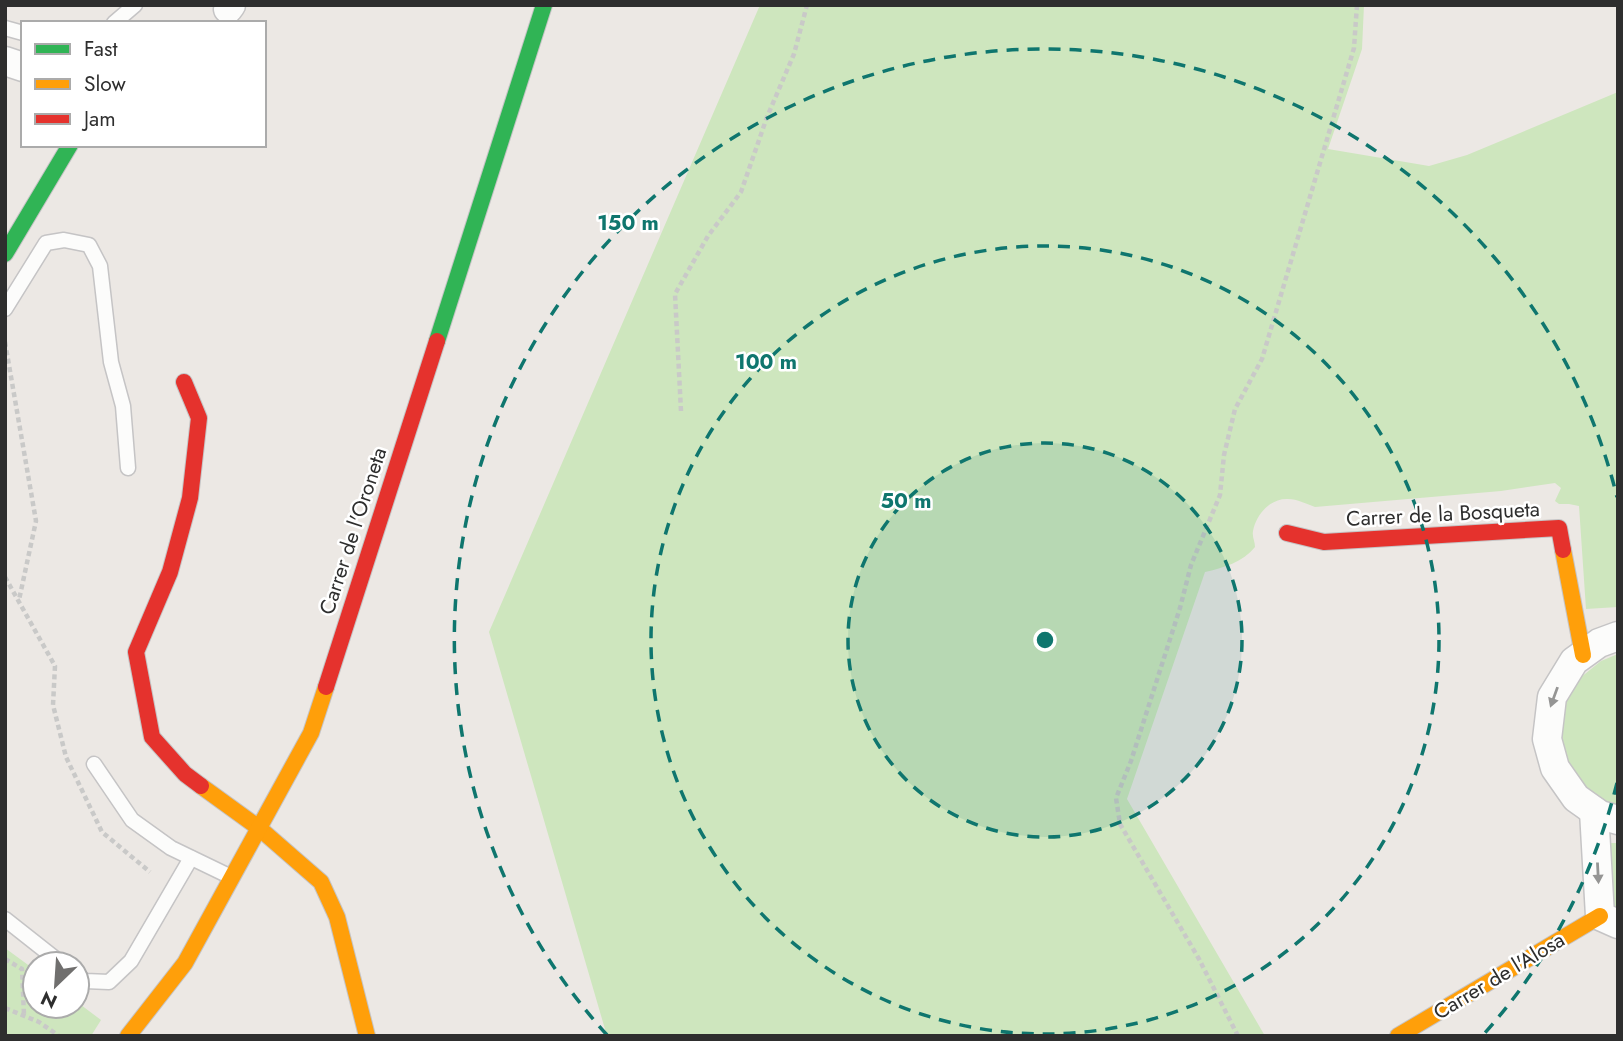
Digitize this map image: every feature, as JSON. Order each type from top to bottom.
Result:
[{"type":"street","name":"Carrer de l'Oroneta","points":[[128,1036],[185,963],[310,733],[544,5]]},
{"type":"street","points":[[5,254],[69,147]]},
{"type":"street","points":[[184,382],[199,418],[190,498],[170,572],[136,652],[152,737],[185,774],[259,828],[321,882],[337,917],[367,1036]]},
{"type":"street","name":"Carrer de la Bosqueta","points":[[1287,533],[1324,542],[1559,528],[1583,655]]},
{"type":"street","points":[[1606,815],[1576,798],[1555,768],[1547,739],[1552,697],[1574,661],[1599,643],[1618,636]]},
{"type":"street","name":"Carrer de l'Alosa","points":[[1398,1036],[1609,920],[1606,815]]},
{"type":"lane","points":[[116,21],[135,5]]},
{"type":"lane","points":[[5,310],[46,243],[64,240],[89,245],[100,266],[111,362],[123,406],[128,468]]},
{"type":"lane","points":[[94,764],[132,820],[171,848],[232,877]]},
{"type":"lane","points":[[91,981],[108,982],[131,961],[191,858]]},
{"type":"lane","points":[[5,919],[44,950]]},
{"type":"path","points":[[681,411],[675,294],[708,236],[741,192],[767,117],[794,54],[807,5]]},
{"type":"path","points":[[1238,1036],[1199,959],[1120,824],[1116,798],[1131,761],[1191,565],[1220,495],[1224,455],[1235,409],[1266,347],[1354,48],[1357,5]]},
{"type":"path","points":[[5,342],[36,521],[19,600]]},
{"type":"path","points":[[5,577],[55,666],[53,705],[66,757],[102,832],[150,872]]},
{"type":"path","points":[[5,959],[21,968]]},
{"type":"path","points":[[34,1020],[59,1036]]},
{"type":"green space","points":[[760,5],[1364,5],[1362,49],[1328,149],[1429,166],[1467,155],[1618,92],[1618,607],[1586,609],[1579,506],[1559,504],[1555,501],[1561,488],[1555,483],[1501,491],[1315,507],[1295,500],[1281,499],[1270,504],[1257,519],[1253,533],[1255,547],[1245,557],[1219,569],[1205,572],[1127,799],[1265,1036],[607,1036],[489,632]]},
{"type":"green space","points":[[1618,654],[1618,815],[1592,802],[1561,756],[1559,727],[1565,701],[1580,678],[1601,661]]},
{"type":"green space","points":[[1608,843],[1618,843],[1618,916],[1613,917]]},
{"type":"green space","points":[[5,948],[21,960],[21,1020],[91,1020],[91,1012],[101,1020],[91,1036],[5,1036]]},
{"type":"traffic: fast","points":[[437,341],[544,5]]},
{"type":"traffic: fast","points":[[5,254],[69,147]]},
{"type":"traffic: slow","points":[[1563,550],[1583,655]]},
{"type":"traffic: slow","points":[[128,1036],[185,963],[311,733],[326,687]]},
{"type":"traffic: slow","points":[[201,786],[259,828],[321,882],[337,917],[367,1036]]},
{"type":"traffic: slow","points":[[1398,1036],[1600,916]]},
{"type":"traffic: jam","points":[[326,687],[437,341]]},
{"type":"traffic: jam","points":[[184,382],[199,418],[190,498],[170,572],[136,652],[152,737],[185,774],[201,786]]},
{"type":"traffic: jam","points":[[1287,533],[1324,542],[1559,528],[1563,550]]}]
